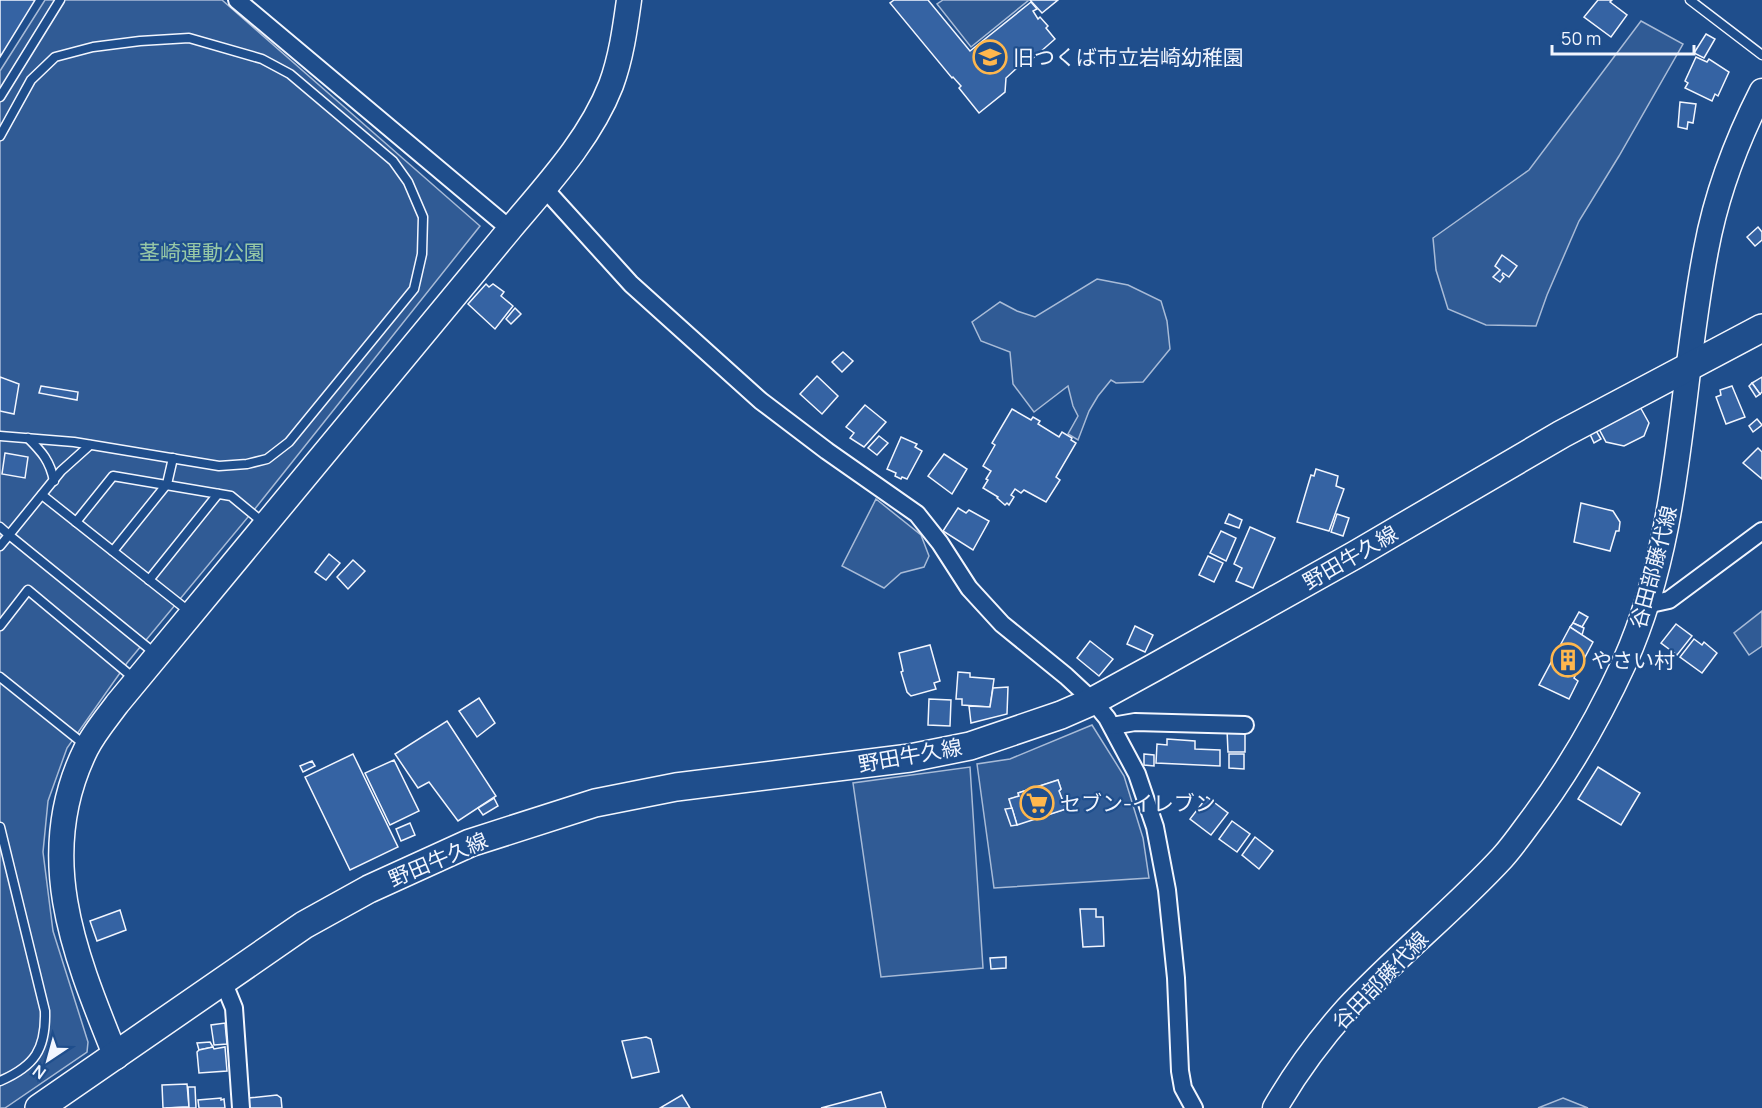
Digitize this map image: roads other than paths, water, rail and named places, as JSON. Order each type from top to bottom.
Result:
[{"type":"main road","name":"野田牛久線","points":[[39,1108],[304,925],[348,900],[425,862],[511,828],[595,803],[676,787],[910,758],[970,746],[1062,715],[1093,701],[1345,561],[1562,434],[1690,364],[1762,328]]},
{"type":"street","points":[[237,0],[510,228]]},
{"type":"street","points":[[116,1057],[95,1002],[66,910],[62,879],[60,841],[64,816],[77,771],[87,748],[136,680],[544,188],[596,115],[611,85],[623,42],[629,0]]},
{"type":"street","name":"谷田部藤代線","points":[[1275,1108],[1346,1011],[1504,856],[1576,756],[1602,710],[1626,658],[1646,604],[1661,552],[1671,506],[1706,248],[1717,205],[1748,121],[1762,91]]},
{"type":"street","points":[[544,188],[631,284],[761,401],[827,452],[917,514],[940,543],[969,588],[1002,624],[1093,701],[1112,726],[1137,774],[1155,827],[1167,890],[1177,997],[1180,1071],[1183,1088],[1194,1108]]},
{"type":"street","points":[[1646,604],[1669,600],[1762,531]]},
{"type":"street","points":[[1112,726],[1135,722],[1245,725]]},
{"type":"street","points":[[223,981],[234,1008],[242,1108]]},
{"type":"lane","points":[[0,97],[60,0]]},
{"type":"lane","points":[[1690,0],[1762,55]]},
{"type":"lane","points":[[0,135],[31,80],[54,57],[93,47],[140,40],[189,38],[262,59],[290,74],[393,161],[408,182],[423,217],[422,254],[414,289],[289,442],[267,459],[247,464],[219,466],[90,445],[0,436]]},
{"type":"lane","points":[[28,438],[44,453],[51,467],[54,481]]},
{"type":"lane","points":[[0,546],[61,471],[90,445]]},
{"type":"lane","points":[[113,551],[167,484],[173,458]]},
{"type":"lane","points":[[76,522],[113,476],[231,496],[265,524]]},
{"type":"lane","points":[[149,580],[218,494]]},
{"type":"lane","points":[[42,495],[192,613]]},
{"type":"lane","points":[[0,527],[157,656]]},
{"type":"lane","points":[[0,626],[28,590],[136,680]]},
{"type":"lane","points":[[0,677],[87,748]]},
{"type":"lane","points":[[0,827],[45,1011],[46,1032],[38,1052],[28,1065],[0,1081]]},
{"type":"place","name":"旧つくば市立岩崎幼稚園","points":[[990,57]]},
{"type":"place","name":"やさい村","points":[[1568,660]]},
{"type":"place","name":"セブン-イレブン","points":[[1037,803]]},
{"type":"park label","name":"茎崎運動公園","points":[[202,252]]}]
